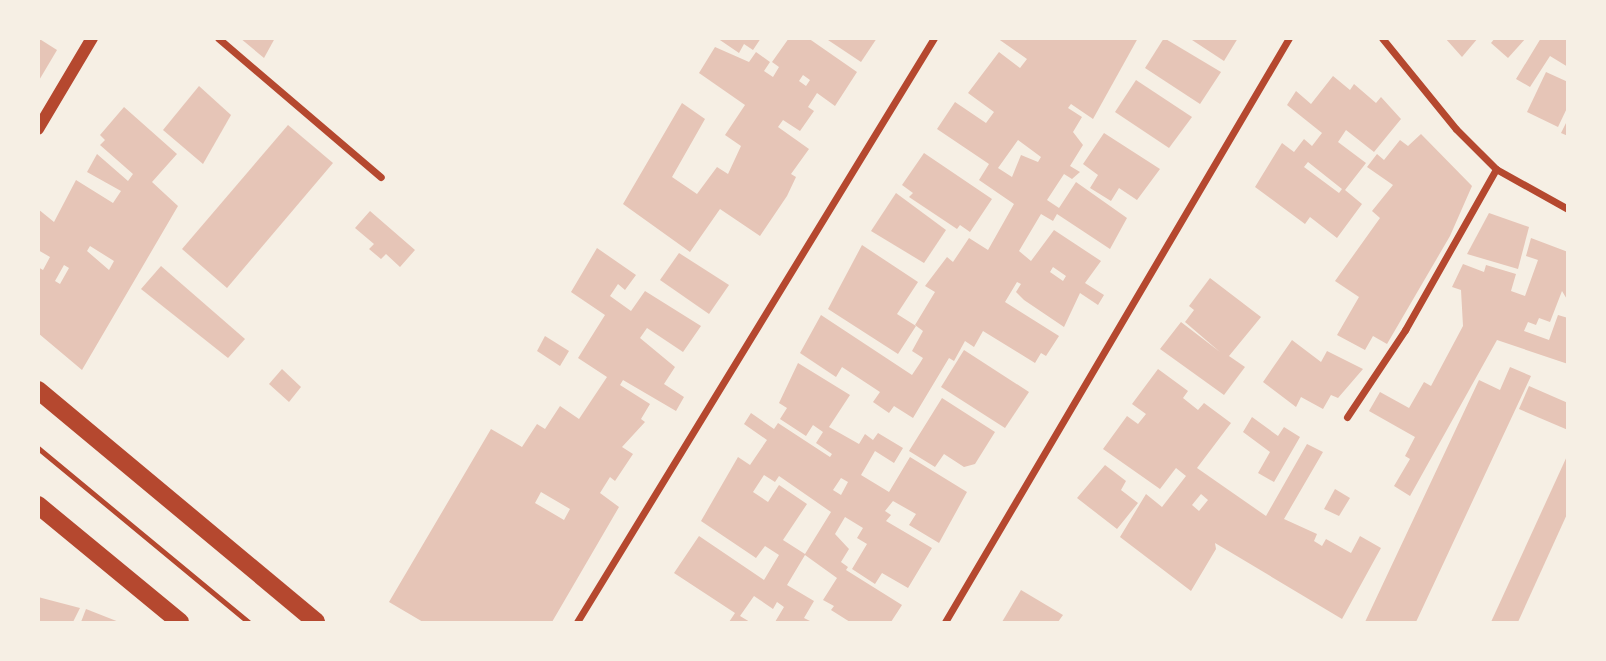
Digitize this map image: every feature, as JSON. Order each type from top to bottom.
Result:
[{"type":"main road","points":[[38,390],[316,622]]},
{"type":"main road","points":[[38,505],[180,622]]},
{"type":"street","points":[[38,129],[92,38]]},
{"type":"street","points":[[218,38],[381,177]]},
{"type":"street","points":[[577,622],[934,38]]},
{"type":"street","points":[[945,622],[1289,38]]},
{"type":"street","points":[[1382,38],[1456,129],[1496,169],[1567,209]]},
{"type":"street","points":[[1347,417],[1405,330],[1496,169]]},
{"type":"lane","points":[[38,448],[248,622]]},
{"type":"building","points":[[38,38],[57,50],[38,82]]},
{"type":"building","points":[[240,38],[275,38],[264,58]]},
{"type":"building","points":[[717,38],[761,38],[753,50],[744,44],[739,53]]},
{"type":"building","points":[[789,38],[808,38],[857,72],[835,106],[817,93],[808,107],[814,111],[800,131],[783,120],[778,127],[809,149],[791,174],[796,177],[787,196],[760,236],[720,209],[690,252],[623,204],[682,103],[705,119],[672,177],[697,194],[717,167],[728,174],[741,146],[725,135],[745,105],[699,73],[715,47],[749,62],[756,52],[770,62],[764,71],[773,77],[779,67],[772,62]],"holes":[[[803,75],[810,80],[806,86],[799,81]]]},
{"type":"building","points":[[825,38],[877,38],[861,62]]},
{"type":"building","points":[[997,38],[1138,38],[1093,119],[1071,104],[1068,108],[1082,117],[1073,132],[1083,145],[1070,166],[1080,172],[1072,179],[1064,174],[1047,200],[1059,208],[1076,182],[1127,218],[1110,249],[1057,214],[1053,221],[1041,214],[1019,251],[1031,261],[1054,230],[1101,261],[1085,283],[1104,295],[1098,305],[1080,293],[1064,327],[1024,300],[1016,292],[1021,284],[1017,282],[1005,302],[1059,336],[1046,356],[1041,353],[1035,363],[983,331],[974,347],[965,341],[954,361],[949,358],[913,418],[894,406],[889,413],[873,402],[880,392],[842,367],[836,377],[800,353],[821,315],[912,375],[923,358],[912,351],[923,331],[915,325],[935,292],[925,286],[947,257],[953,262],[969,238],[988,250],[1014,204],[979,180],[989,164],[937,129],[955,102],[986,123],[994,112],[968,93],[999,52],[1020,68],[1027,59]],"holes":[[[1018,140],[1041,157],[1038,162],[1021,155],[1012,177],[998,168]],[[1053,267],[1066,276],[1063,281],[1050,272]]]},
{"type":"building","points":[[1164,38],[1221,72],[1200,104],[1145,68]]},
{"type":"building","points":[[1189,38],[1238,38],[1224,61]]},
{"type":"building","points":[[1445,38],[1478,38],[1462,57]]},
{"type":"building","points":[[1495,38],[1526,38],[1508,58],[1491,43]]},
{"type":"building","points":[[1541,38],[1568,38],[1568,67],[1550,56],[1530,87],[1516,79]]},
{"type":"building","points":[[1546,72],[1568,82],[1568,106],[1558,127],[1527,112]]},
{"type":"building","points":[[1333,76],[1350,90],[1354,84],[1376,103],[1381,97],[1401,119],[1374,152],[1346,130],[1338,142],[1366,163],[1345,190],[1362,204],[1337,238],[1310,217],[1305,224],[1255,187],[1282,143],[1294,152],[1304,139],[1312,146],[1322,133],[1287,105],[1296,91],[1311,104]],"holes":[[[1308,162],[1342,189],[1339,193],[1304,167]]]},
{"type":"building","points":[[1136,80],[1192,117],[1169,148],[1115,112]]},
{"type":"building","points":[[199,86],[231,115],[203,164],[163,130]]},
{"type":"building","points":[[124,107],[177,154],[152,182],[178,206],[82,370],[38,333],[38,267],[43,270],[50,257],[38,250],[38,209],[54,222],[76,180],[113,203],[121,191],[87,172],[97,154],[128,181],[133,174],[100,145],[105,140],[100,135]],"holes":[[[90,246],[114,261],[109,270],[87,251]],[[64,265],[69,268],[60,284],[55,281]]]},
{"type":"building","points":[[1568,119],[1568,136],[1561,133]]},
{"type":"building","points":[[288,125],[333,163],[227,288],[182,249]]},
{"type":"building","points":[[1104,133],[1160,169],[1137,200],[1119,188],[1111,201],[1090,188],[1098,175],[1083,164]]},
{"type":"building","points":[[1421,134],[1472,186],[1450,236],[1387,344],[1373,336],[1365,350],[1337,335],[1359,297],[1335,281],[1380,218],[1372,211],[1393,185],[1367,167],[1377,154],[1384,160],[1400,140],[1408,146]]},
{"type":"building","points":[[924,153],[992,199],[970,232],[960,225],[957,229],[909,197],[913,193],[902,185]]},
{"type":"building","points":[[896,193],[946,230],[924,263],[871,231]]},
{"type":"building","points":[[370,211],[415,250],[400,267],[386,254],[381,259],[369,249],[374,244],[355,228]]},
{"type":"building","points":[[1489,213],[1529,227],[1518,269],[1467,254]]},
{"type":"building","points":[[1531,238],[1568,252],[1568,301],[1562,291],[1550,322],[1539,318],[1536,325],[1528,322],[1524,331],[1549,340],[1558,315],[1568,318],[1568,364],[1497,340],[1410,496],[1394,486],[1410,459],[1405,456],[1415,437],[1369,411],[1380,392],[1409,408],[1424,382],[1431,386],[1463,326],[1461,290],[1452,287],[1463,264],[1484,272],[1486,265],[1516,274],[1511,291],[1525,296],[1538,260],[1526,256]]},
{"type":"building","points":[[862,245],[918,282],[897,314],[916,326],[898,354],[828,309]]},
{"type":"building","points":[[597,248],[636,275],[625,290],[618,284],[610,296],[631,311],[645,291],[701,326],[683,352],[647,328],[640,338],[675,367],[664,384],[684,397],[676,411],[623,380],[620,385],[650,404],[641,419],[645,422],[622,447],[633,454],[615,481],[610,477],[600,493],[619,507],[552,622],[423,622],[389,602],[491,429],[522,447],[537,424],[545,429],[560,406],[579,419],[607,377],[578,358],[605,315],[571,292]],"holes":[[[541,492],[570,509],[564,520],[535,503]]]},
{"type":"building","points":[[679,253],[729,285],[709,314],[660,280]]},
{"type":"building","points":[[161,266],[245,339],[228,358],[141,289]]},
{"type":"building","points":[[1210,278],[1261,317],[1229,356],[1245,367],[1224,395],[1160,349],[1181,322],[1220,352],[1185,322],[1194,310],[1189,306]]},
{"type":"building","points":[[545,336],[569,351],[560,366],[537,351]]},
{"type":"building","points":[[1292,340],[1321,362],[1327,351],[1363,369],[1338,398],[1331,395],[1323,409],[1301,397],[1296,407],[1263,382]]},
{"type":"building","points":[[964,350],[1029,392],[1005,428],[941,387]]},
{"type":"building","points":[[798,363],[850,395],[829,427],[859,444],[865,434],[873,440],[878,433],[903,448],[894,463],[875,451],[861,475],[889,492],[910,457],[967,492],[939,543],[909,525],[916,514],[893,501],[885,511],[891,515],[886,521],[932,548],[908,588],[882,573],[875,584],[852,569],[867,544],[857,538],[863,528],[845,517],[835,534],[849,549],[841,562],[848,567],[846,570],[902,605],[891,622],[850,622],[831,610],[834,606],[823,600],[837,578],[805,555],[787,585],[814,601],[804,618],[812,622],[775,622],[784,607],[777,602],[773,609],[754,596],[740,616],[750,622],[729,622],[735,613],[674,573],[699,536],[764,580],[779,555],[765,546],[756,558],[701,521],[738,457],[750,465],[767,440],[744,424],[751,413],[774,429],[778,423],[830,457],[832,454],[816,443],[823,432],[813,425],[806,436],[780,419],[787,408],[779,403]],"holes":[[[764,475],[775,482],[779,476],[831,512],[805,554],[783,540],[807,504],[779,485],[768,502],[753,492]],[[841,478],[848,482],[841,495],[833,490]]]},
{"type":"building","points":[[1510,367],[1531,376],[1416,622],[1365,622],[1479,380],[1500,390]]},
{"type":"building","points":[[282,369],[301,387],[289,402],[269,384]]},
{"type":"building","points":[[1158,369],[1188,391],[1183,398],[1198,410],[1204,403],[1231,423],[1197,468],[1266,516],[1307,444],[1323,452],[1284,519],[1317,534],[1314,541],[1322,546],[1326,539],[1351,553],[1360,536],[1381,548],[1342,619],[1215,543],[1216,549],[1191,591],[1120,537],[1146,494],[1162,507],[1186,476],[1176,468],[1160,489],[1103,449],[1127,416],[1138,424],[1146,414],[1132,404]],"holes":[[[1201,494],[1208,500],[1199,511],[1192,505]]]},
{"type":"building","points":[[1529,386],[1568,403],[1568,430],[1519,409]]},
{"type":"building","points":[[942,398],[995,432],[975,464],[964,467],[944,454],[935,467],[909,451]]},
{"type":"building","points":[[1252,417],[1278,436],[1284,427],[1300,437],[1274,482],[1258,473],[1270,452],[1243,432]]},
{"type":"building","points":[[1568,454],[1568,512],[1518,622],[1491,622]]},
{"type":"building","points":[[1105,465],[1126,481],[1121,490],[1138,503],[1117,529],[1077,498]]},
{"type":"building","points":[[1335,489],[1350,498],[1339,516],[1324,509]]},
{"type":"building","points":[[1021,590],[1063,615],[1058,622],[1002,622]]},
{"type":"building","points":[[38,597],[80,608],[73,622],[38,622]]},
{"type":"building","points":[[86,609],[119,622],[81,622]]}]
